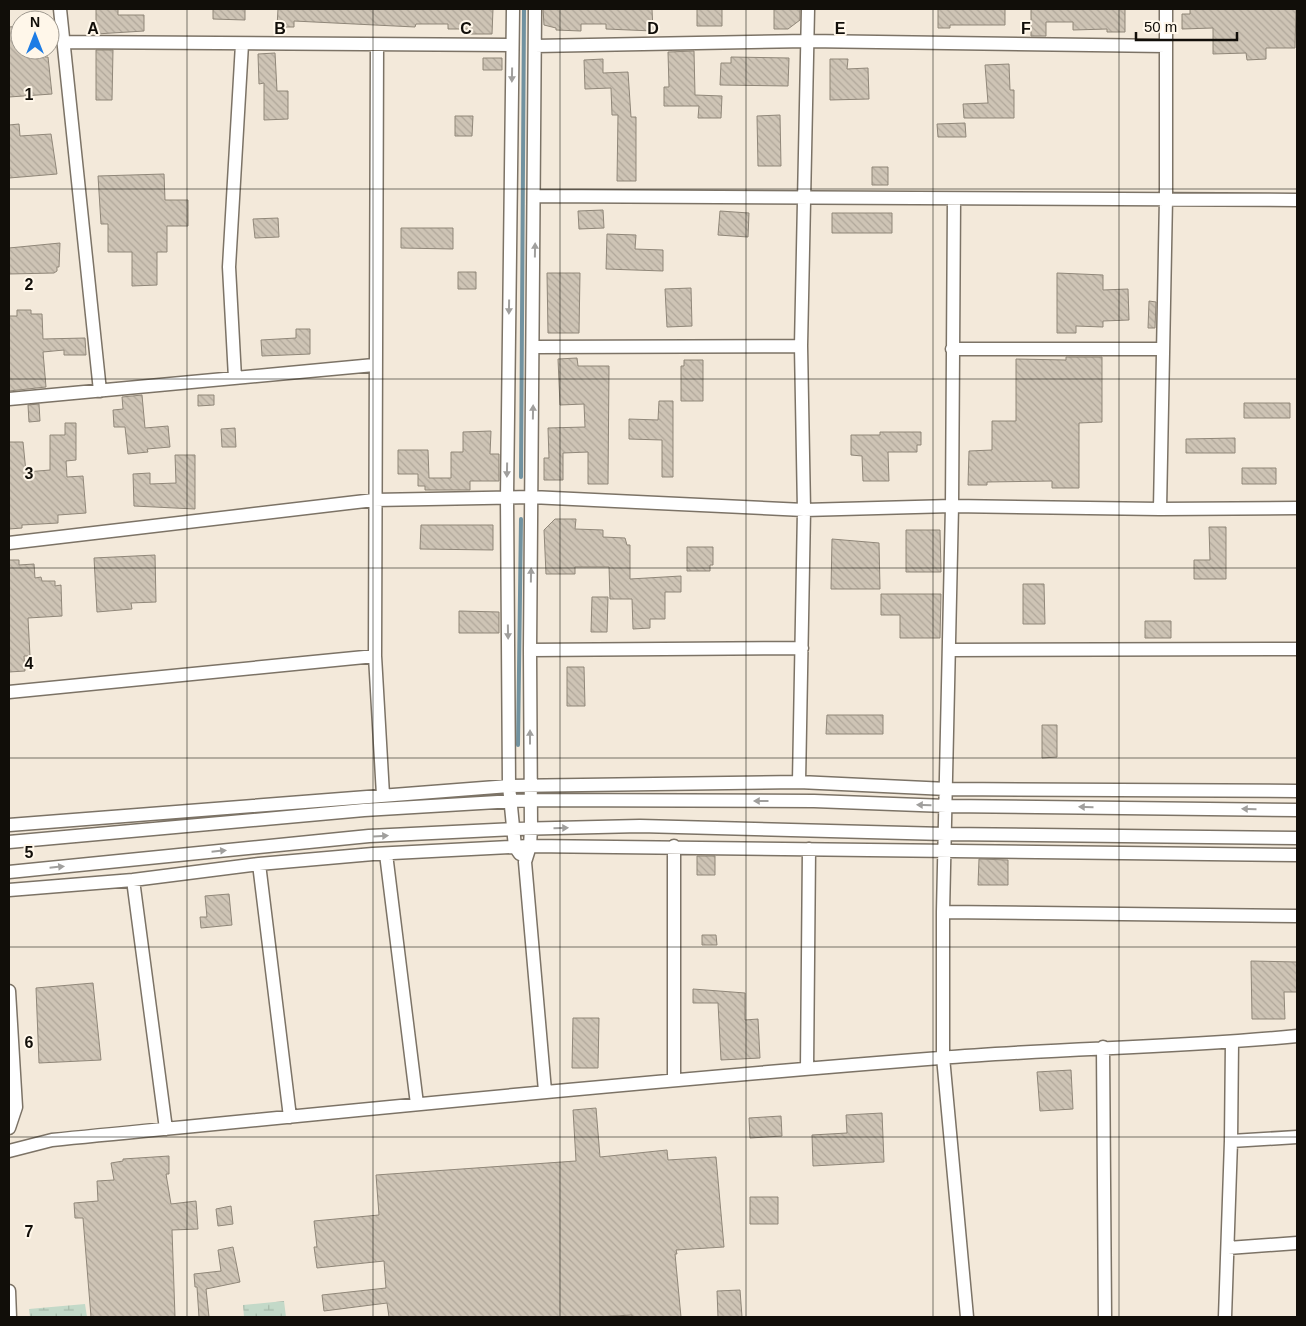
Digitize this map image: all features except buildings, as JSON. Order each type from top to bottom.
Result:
[{"type":"street","points":[[60,9],[100,391]]},
{"type":"street","points":[[513,9],[507,496],[509,786],[515,847],[525,862]]},
{"type":"street","points":[[535,9],[536,196],[530,650],[531,828],[530,846],[525,862],[545,1091]]},
{"type":"street","points":[[799,782],[804,510],[801,346],[806,196],[808,9]]},
{"type":"street","points":[[1160,509],[1166,198],[1166,9]]},
{"type":"street","points":[[64,42],[512,45]]},
{"type":"street","points":[[535,46],[808,42],[1166,46]]},
{"type":"street","points":[[235,378],[230,267],[242,44]]},
{"type":"street","points":[[377,45],[374,365],[375,656],[383,795]]},
{"type":"street","points":[[536,196],[1297,200]]},
{"type":"street","points":[[954,199],[952,506],[947,789],[944,850],[943,1058],[967,1317]]},
{"type":"street","points":[[534,347],[801,346]]},
{"type":"street","points":[[952,349],[1162,348]]},
{"type":"street","points":[[9,399],[374,365]]},
{"type":"street","points":[[9,543],[374,500],[507,496],[804,510],[952,506],[1160,509],[1297,508]]},
{"type":"street","points":[[530,650],[802,648]]},
{"type":"street","points":[[950,650],[1297,649]]},
{"type":"street","points":[[9,692],[375,656]]},
{"type":"street","points":[[9,825],[509,786],[799,782],[947,789],[1297,791]]},
{"type":"street","points":[[9,842],[364,810],[510,800],[814,801],[946,806],[1297,810]]},
{"type":"street","points":[[9,872],[370,836],[531,828],[640,826],[945,834],[1297,838]]},
{"type":"street","points":[[9,890],[133,880],[259,864],[386,854],[530,846],[674,846],[1297,856]]},
{"type":"street","points":[[674,846],[674,1080]]},
{"type":"street","points":[[808,1069],[809,849]]},
{"type":"street","points":[[386,854],[417,1104]]},
{"type":"street","points":[[259,864],[290,1117]]},
{"type":"street","points":[[133,880],[166,1129]]},
{"type":"street","points":[[943,912],[1297,916]]},
{"type":"street","points":[[9,991],[16,1108],[9,1128]]},
{"type":"street","points":[[9,1151],[52,1140],[545,1091],[943,1058],[1103,1047],[1232,1042],[1297,1036]]},
{"type":"street","points":[[1225,1317],[1231,1141],[1232,1042]]},
{"type":"street","points":[[1103,1047],[1104,1317]]},
{"type":"street","points":[[1231,1141],[1297,1137]]},
{"type":"street","points":[[1228,1248],[1297,1243]]},
{"type":"street","points":[[9,1300],[10,1317]]},
{"type":"green space","points":[[284,1301],[286,1317],[244,1317],[243,1305]]},
{"type":"green space","points":[[85,1304],[87,1317],[30,1317],[29,1309]]},
{"type":"waterway","points":[[521,477],[524,9]]},
{"type":"waterway","points":[[518,745],[521,519]]}]
